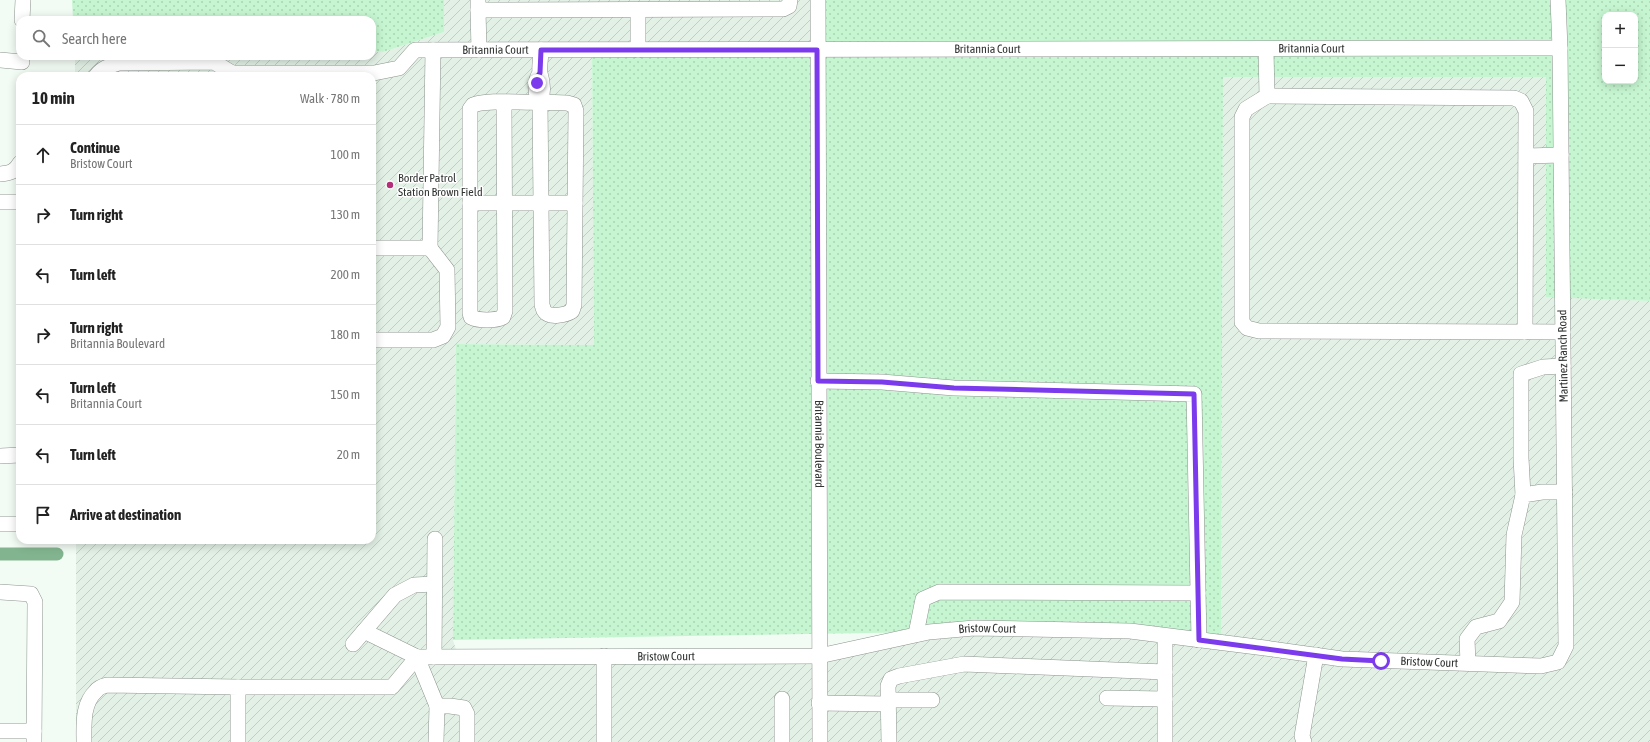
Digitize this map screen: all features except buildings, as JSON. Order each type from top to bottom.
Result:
[{"type":"street","points":[[22,16],[23,0]]},
{"type":"street","points":[[479,50],[478,5],[638,10],[783,9],[789,6],[790,0]]},
{"type":"street","name":"Britannia Boulevard","points":[[818,0],[820,742]]},
{"type":"street","name":"Martinez Ranch Road","points":[[1558,0],[1560,48],[1566,646],[1558,662]]},
{"type":"street","points":[[638,10],[638,50]]},
{"type":"street","name":"Britannia Court","points":[[376,73],[398,68],[415,50],[1560,48]]},
{"type":"street","points":[[1266,49],[1267,96]]},
{"type":"street","points":[[376,340],[433,340],[443,336],[448,327],[447,270],[430,248],[433,50]]},
{"type":"street","points":[[504,103],[505,311],[503,317],[499,319],[471,318],[470,109],[473,105],[478,103],[540,102],[567,103],[574,105],[576,111],[574,305],[572,311],[567,314],[549,315],[544,312],[542,305],[540,102],[536,96],[537,77],[540,73],[541,50]]},
{"type":"street","points":[[0,60],[22,65]]},
{"type":"street","points":[[99,72],[107,66],[119,63],[214,62],[229,72]]},
{"type":"street","points":[[1525,332],[1527,156],[1526,111],[1521,101],[1514,98],[1267,96],[1246,108],[1242,117],[1242,322],[1247,328],[1258,331],[1525,332],[1563,332]]},
{"type":"street","points":[[1527,156],[1561,155]]},
{"type":"street","points":[[0,174],[10,173],[16,170]]},
{"type":"street","points":[[0,202],[16,202]]},
{"type":"street","points":[[470,203],[575,203]]},
{"type":"street","points":[[376,248],[430,248]]},
{"type":"street","points":[[1468,664],[1467,639],[1476,627],[1499,621],[1512,602],[1514,535],[1523,495],[1521,458],[1521,374],[1542,367],[1563,366]]},
{"type":"street","points":[[818,381],[882,382],[962,388],[1194,394],[1199,640]]},
{"type":"street","points":[[0,456],[16,455]]},
{"type":"street","points":[[1523,495],[1542,492],[1565,492]]},
{"type":"street","points":[[0,524],[16,524]]},
{"type":"street","points":[[434,657],[435,539]]},
{"type":"street","points":[[353,644],[395,595],[414,585],[434,584]]},
{"type":"street","points":[[0,592],[31,594],[35,602],[34,737],[0,731]]},
{"type":"street","points":[[916,634],[923,599],[939,592],[1198,593]]},
{"type":"street","name":"Bristow Court","points":[[417,657],[819,656],[916,634],[974,628],[1130,632],[1342,659],[1541,666],[1558,662]]},
{"type":"street","points":[[364,630],[417,657],[437,706],[436,742]]},
{"type":"street","points":[[1164,742],[1165,636]]},
{"type":"street","points":[[1300,740],[1316,655]]},
{"type":"street","points":[[604,656],[604,742]]},
{"type":"street","points":[[84,742],[84,714],[89,701],[96,690],[107,685],[392,687],[417,657]]},
{"type":"street","points":[[889,742],[888,686],[891,679],[914,672],[964,664],[1165,672]]},
{"type":"street","points":[[238,687],[238,742]]},
{"type":"street","points":[[1107,698],[1165,699]]},
{"type":"street","points":[[782,699],[782,742]]},
{"type":"street","points":[[820,703],[932,700]]},
{"type":"street","points":[[437,706],[464,708],[467,714],[467,742]]},
{"type":"shaded area","points":[[444,0],[816,0],[817,50],[592,50],[594,345],[456,344],[453,640],[458,656],[819,656],[929,632],[1130,631],[1221,642],[1223,77],[1546,77],[1546,296],[1650,301],[1650,742],[76,742],[76,544],[376,544],[376,72],[75,72],[75,60],[376,60],[376,51],[383,52],[444,32]]},
{"type":"green space","points":[[72,0],[444,0],[444,32],[383,52],[376,51],[376,16],[73,16]]},
{"type":"green space","points":[[818,0],[1650,0],[1650,301],[1546,297],[1546,77],[1223,77],[1221,642],[1130,631],[929,632],[453,640],[456,344],[594,345],[592,50],[817,50]]},
{"type":"waterway","points":[[0,554],[57,554]]},
{"type":"place","name":"Border Patrol Station Brown Field","points":[[390,185]]},
{"type":"route","points":[[537,83],[537,77],[540,73],[541,50],[817,50],[818,381],[882,382],[954,388],[1194,394],[1199,640],[1342,659],[1381,661]]}]
